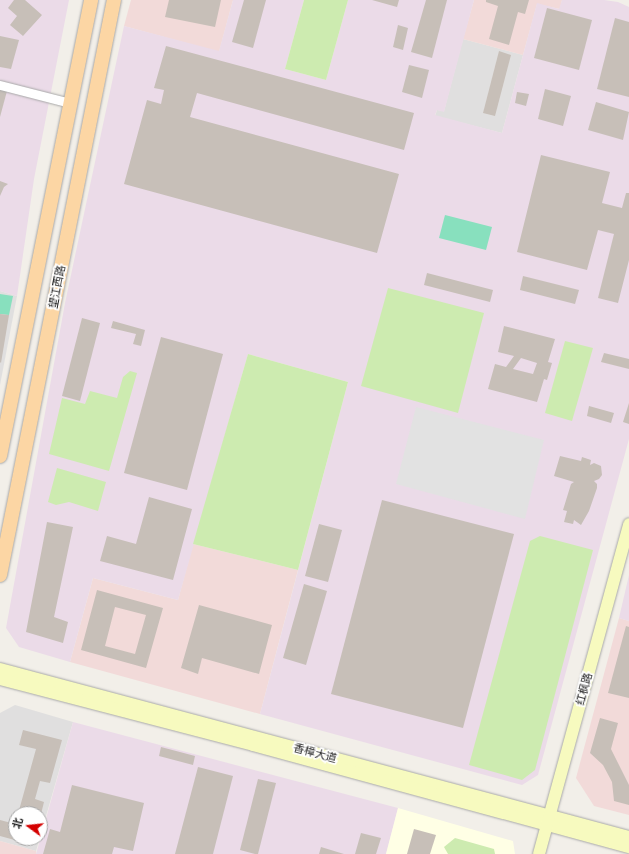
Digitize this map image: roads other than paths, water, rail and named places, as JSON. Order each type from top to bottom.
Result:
[{"type":"main road","name":"望江西路","points":[[0,456],[91,0]]},
{"type":"main road","name":"望江西路","points":[[0,575],[114,0]]},
{"type":"main road","name":"红枫路","points":[[539,854],[629,524]]},
{"type":"main road","name":"香樟大道","points":[[0,669],[549,820],[629,847]]},
{"type":"main road","name":"香樟大道","points":[[0,679],[549,820],[629,837]]},
{"type":"street","points":[[0,85],[70,103]]}]
